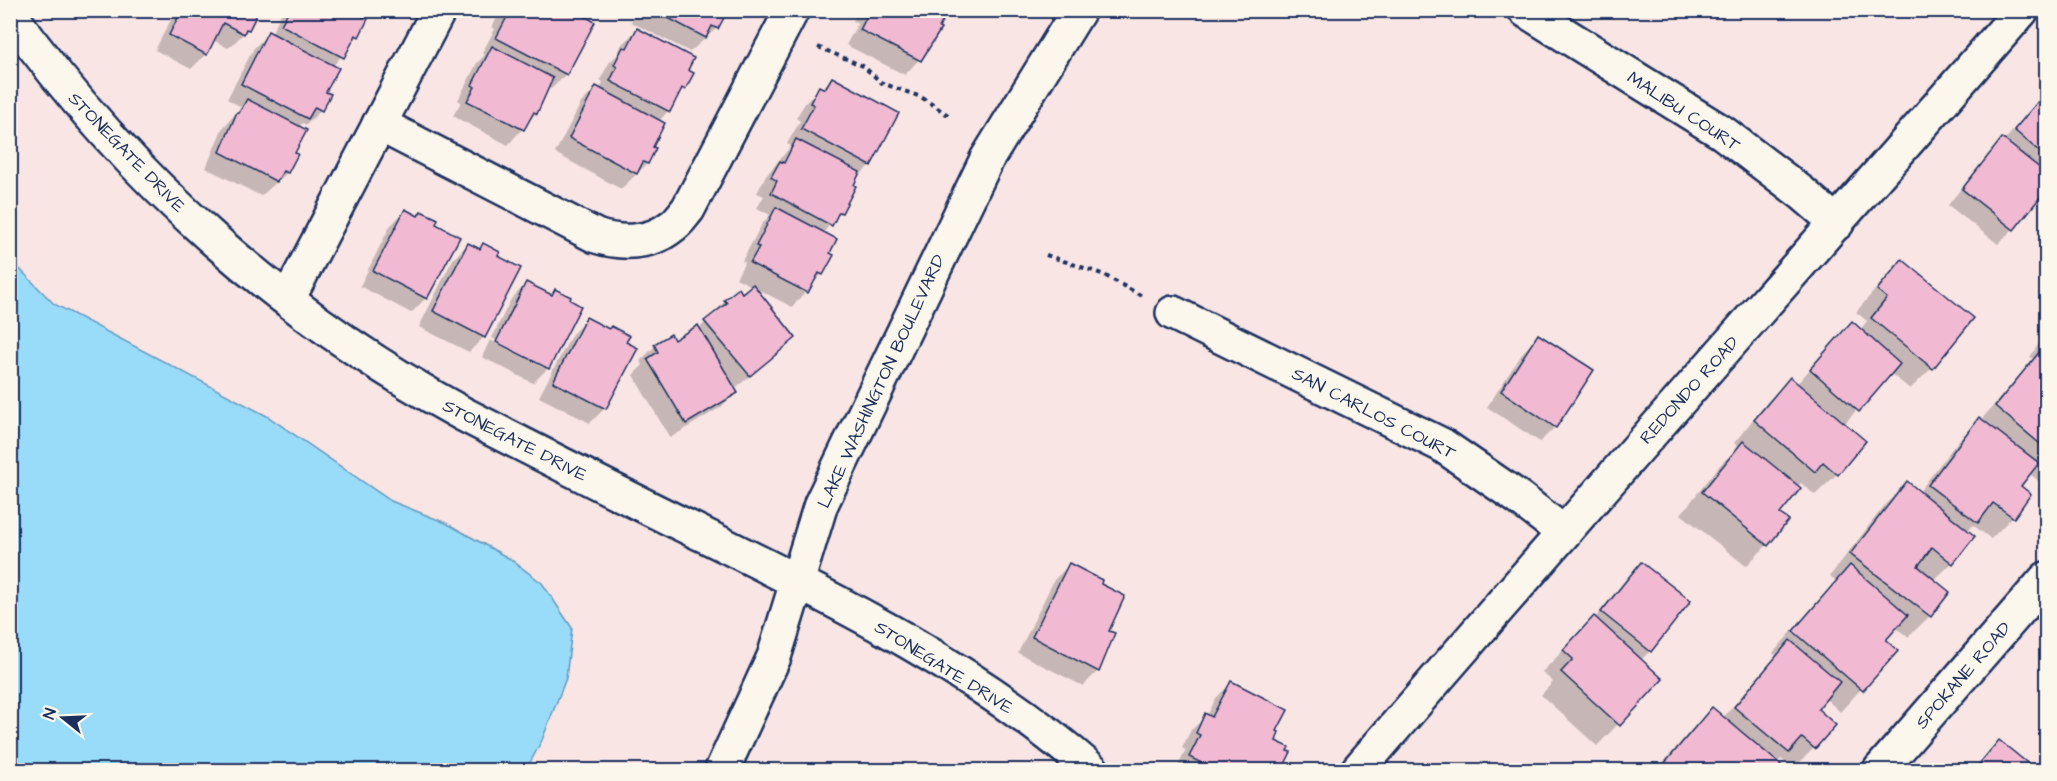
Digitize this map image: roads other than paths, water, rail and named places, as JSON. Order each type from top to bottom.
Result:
[{"type":"street","points":[[288,299],[439,10]]},
{"type":"street","points":[[379,124],[596,236],[613,242],[652,237],[671,227],[688,210],[792,10]]},
{"type":"street","name":"LAKE WASHINGTON BOULEVARD","points":[[722,771],[774,657],[821,504],[987,159],[1079,10]]},
{"type":"street","name":"MALIBU COURT","points":[[1525,10],[1723,133],[1802,193],[1837,223]]},
{"type":"street","name":"REDONDO ROAD","points":[[1358,771],[1563,532],[2022,10]]},
{"type":"street","name":"STONEGATE DRIVE","points":[[10,14],[74,98],[165,196],[204,231],[332,333],[426,394],[796,581],[892,633],[989,692],[1092,771]]},
{"type":"street","name":"SAN CARLOS COURT","points":[[1173,313],[1442,445],[1519,498],[1563,532]]},
{"type":"street","name":"SPOKANE ROAD","points":[[1880,771],[2040,599]]},
{"type":"water","points":[[10,259],[54,304],[267,416],[391,501],[446,523],[510,559],[542,583],[572,628],[566,678],[542,740],[526,770],[11,770]]}]
